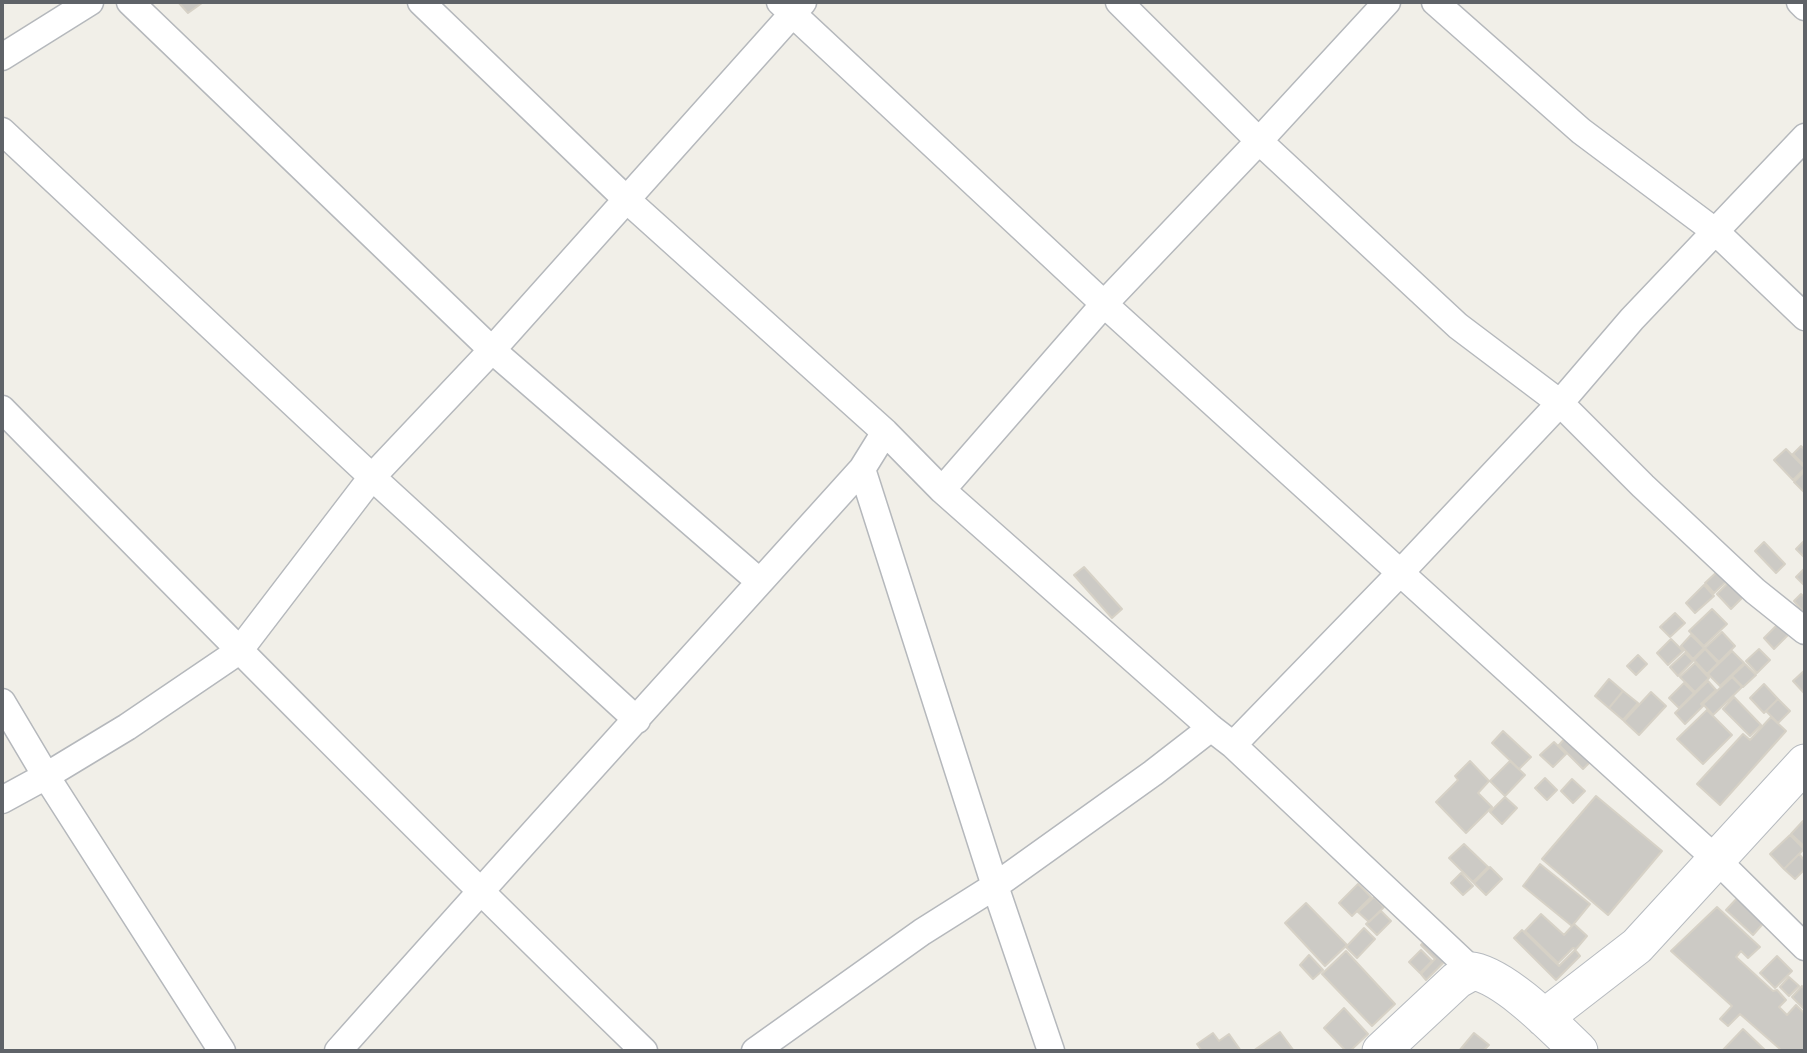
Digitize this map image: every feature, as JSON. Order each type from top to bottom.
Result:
[{"type":"street","points":[[2,57],[90,2]]},
{"type":"street","points":[[130,2],[492,350],[760,582]]},
{"type":"street","points":[[421,2],[627,200],[885,432],[942,490],[1233,745],[1473,971],[1484,973],[1498,981],[1579,1051]]},
{"type":"street","points":[[1119,2],[1259,141],[1458,326],[1560,402],[1643,486],[1755,591],[1805,631]]},
{"type":"street","points":[[942,490],[1104,303],[1387,2]]},
{"type":"street","points":[[1435,2],[1581,131],[1716,232],[1805,317]]},
{"type":"street","points":[[1800,2],[1805,7]]},
{"type":"street","points":[[2,800],[127,727],[239,651],[372,477],[492,350],[627,200],[792,6],[1104,303],[1717,860],[1805,947]]},
{"type":"street","points":[[2,131],[637,720]]},
{"type":"street","points":[[1233,745],[1401,572],[1560,402],[1632,319],[1805,137]]},
{"type":"street","points":[[2,409],[479,892],[644,1051]]},
{"type":"street","points":[[338,1051],[862,469],[885,432]]},
{"type":"street","points":[[862,469],[995,886],[1051,1051]]},
{"type":"street","points":[[2,702],[46,776],[222,1051]]},
{"type":"street","points":[[755,1051],[922,932],[995,886],[1211,728]]},
{"type":"street","points":[[1544,1018],[1637,946],[1805,763]]},
{"type":"street","points":[[1381,1051],[1457,980],[1473,971]]},
{"type":"building","points":[[178,2],[200,2],[202,3],[188,13]]},
{"type":"building","points":[[1801,446],[1805,450],[1805,466],[1793,454]]},
{"type":"building","points":[[1786,449],[1805,468],[1793,480],[1774,460]]},
{"type":"building","points":[[1805,471],[1805,493],[1794,482]]},
{"type":"building","points":[[1805,540],[1805,558],[1796,549]]},
{"type":"building","points":[[1764,542],[1785,564],[1776,573],[1755,551]]},
{"type":"building","points":[[1084,567],[1122,609],[1112,618],[1074,575]]},
{"type":"building","points":[[1805,568],[1805,586],[1796,577]]},
{"type":"building","points":[[1720,569],[1729,579],[1714,593],[1705,583]]},
{"type":"building","points":[[1730,581],[1744,596],[1731,609],[1717,594]]},
{"type":"building","points":[[1704,585],[1714,596],[1695,613],[1686,603]]},
{"type":"building","points":[[1801,594],[1805,598],[1805,614],[1794,601]]},
{"type":"building","points":[[1712,609],[1727,624],[1704,646],[1689,631]]},
{"type":"building","points":[[1675,613],[1685,623],[1670,637],[1660,627]]},
{"type":"building","points":[[1780,622],[1790,633],[1774,649],[1764,638]]},
{"type":"building","points":[[1722,632],[1735,646],[1719,662],[1705,648]]},
{"type":"building","points":[[1691,635],[1704,648],[1693,659],[1681,646]]},
{"type":"building","points":[[1671,639],[1683,651],[1668,665],[1657,653]]},
{"type":"building","points":[[1705,649],[1718,663],[1707,674],[1694,660]]},
{"type":"building","points":[[1759,649],[1770,660],[1757,673],[1746,661]]},
{"type":"building","points":[[1732,651],[1744,663],[1720,686],[1708,674]]},
{"type":"building","points":[[1685,653],[1693,661],[1678,676],[1670,667]]},
{"type":"building","points":[[1638,655],[1647,664],[1636,675],[1627,666]]},
{"type":"building","points":[[1695,663],[1709,678],[1695,692],[1680,677]]},
{"type":"building","points":[[1745,664],[1756,675],[1743,687],[1732,676]]},
{"type":"building","points":[[1805,670],[1805,694],[1793,681]]},
{"type":"building","points":[[1732,677],[1742,687],[1713,715],[1703,704]]},
{"type":"building","points":[[1609,679],[1623,691],[1609,708],[1595,696]]},
{"type":"building","points":[[1708,681],[1716,690],[1685,724],[1675,713]]},
{"type":"building","points":[[1684,683],[1694,693],[1679,708],[1669,698]]},
{"type":"building","points":[[1764,684],[1778,699],[1764,713],[1750,698]]},
{"type":"building","points":[[1623,691],[1638,703],[1623,720],[1609,708]]},
{"type":"building","points":[[1651,692],[1666,706],[1639,735],[1624,721]]},
{"type":"building","points":[[1734,697],[1761,725],[1750,736],[1723,709]]},
{"type":"building","points":[[1778,699],[1790,711],[1778,723],[1766,711]]},
{"type":"building","points":[[1707,710],[1732,735],[1703,764],[1677,739]]},
{"type":"building","points":[[1771,717],[1786,731],[1720,805],[1697,784],[1743,734],[1750,740]]},
{"type":"building","points":[[1503,731],[1531,757],[1519,769],[1492,743]]},
{"type":"building","points":[[1567,736],[1595,757],[1583,769],[1559,745]]},
{"type":"building","points":[[1554,742],[1566,754],[1553,767],[1540,755]]},
{"type":"building","points":[[1470,761],[1489,781],[1478,793],[1492,807],[1466,833],[1436,802],[1458,780],[1455,776]]},
{"type":"building","points":[[1510,761],[1525,775],[1505,796],[1490,781]]},
{"type":"building","points":[[1545,778],[1557,790],[1547,800],[1535,788]]},
{"type":"building","points":[[1572,779],[1585,791],[1573,803],[1561,791]]},
{"type":"building","points":[[1596,796],[1662,851],[1608,915],[1542,859]]},
{"type":"building","points":[[1505,797],[1517,808],[1502,824],[1490,812]]},
{"type":"building","points":[[1803,821],[1805,823],[1805,847],[1791,834]]},
{"type":"building","points":[[1790,835],[1804,849],[1784,869],[1770,854]]},
{"type":"building","points":[[1464,844],[1488,867],[1473,882],[1449,858]]},
{"type":"building","points":[[1799,854],[1805,861],[1805,869],[1795,879],[1784,869]]},
{"type":"building","points":[[1540,864],[1590,904],[1572,926],[1523,886]]},
{"type":"building","points":[[1490,867],[1502,879],[1486,895],[1474,883]]},
{"type":"building","points":[[1461,873],[1473,886],[1463,895],[1451,883]]},
{"type":"building","points":[[1358,884],[1371,897],[1352,916],[1339,903]]},
{"type":"building","points":[[1741,894],[1768,918],[1753,935],[1726,910]]},
{"type":"building","points":[[1374,897],[1384,907],[1369,922],[1358,912]]},
{"type":"building","points":[[1306,903],[1347,945],[1325,966],[1285,923]]},
{"type":"building","points":[[1717,907],[1760,947],[1748,958],[1741,951],[1736,957],[1786,1000],[1779,1007],[1787,1015],[1796,1005],[1805,1014],[1805,1051],[1779,1051],[1780,1049],[1740,1014],[1728,1026],[1720,1019],[1732,1006],[1671,951]]},
{"type":"building","points":[[1381,911],[1391,921],[1377,935],[1366,924]]},
{"type":"building","points":[[1541,914],[1564,935],[1574,924],[1587,936],[1558,963],[1525,931]]},
{"type":"building","points":[[1364,928],[1375,939],[1357,958],[1346,947]]},
{"type":"building","points":[[1522,930],[1559,966],[1575,950],[1580,956],[1556,980],[1514,938]]},
{"type":"building","points":[[1427,939],[1447,959],[1426,980],[1421,974],[1435,959],[1421,945]]},
{"type":"building","points":[[1421,950],[1432,961],[1420,973],[1409,962]]},
{"type":"building","points":[[1346,951],[1395,1004],[1372,1026],[1322,974]]},
{"type":"building","points":[[1309,955],[1323,970],[1313,979],[1300,965]]},
{"type":"building","points":[[1777,956],[1792,971],[1775,988],[1760,973]]},
{"type":"building","points":[[1789,977],[1799,986],[1789,996],[1780,987]]},
{"type":"building","points":[[1802,986],[1805,989],[1803,1008],[1792,997]]},
{"type":"building","points":[[1344,1008],[1368,1034],[1350,1051],[1346,1051],[1324,1028]]},
{"type":"building","points":[[1743,1029],[1766,1051],[1722,1051]]},
{"type":"building","points":[[1280,1032],[1294,1051],[1253,1051]]},
{"type":"building","points":[[1213,1033],[1219,1041],[1229,1034],[1241,1051],[1202,1051],[1197,1044]]},
{"type":"building","points":[[1474,1033],[1489,1045],[1483,1051],[1459,1051]]}]
